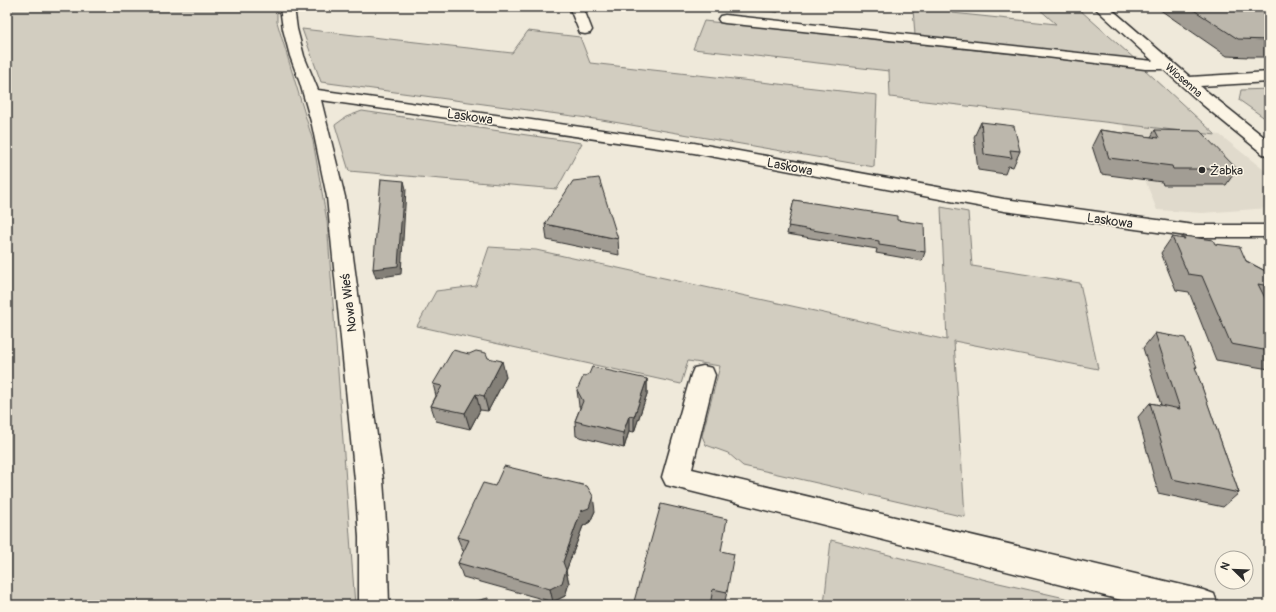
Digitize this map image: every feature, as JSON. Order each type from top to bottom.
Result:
[{"type":"street","name":"Nowa Wieś","points":[[287,7],[290,29],[297,56],[312,94],[320,124],[336,197],[369,480],[373,537],[374,605]]},
{"type":"street","points":[[576,7],[585,30]]},
{"type":"street","name":"Wiosenna","points":[[1101,7],[1166,65],[1269,150]]},
{"type":"street","points":[[724,19],[1014,49],[1145,65],[1166,65]]},
{"type":"street","points":[[1186,82],[1269,77]]},
{"type":"street","name":"Laskowa","points":[[312,94],[694,148],[1028,209],[1194,231],[1269,231]]},
{"type":"street","points":[[703,375],[676,477],[1203,605]]},
{"type":"shaded area","points":[[7,7],[277,7],[277,22],[313,141],[327,221],[355,605],[7,605]]},
{"type":"shaded area","points":[[896,7],[951,7],[952,13],[1056,24],[1037,7],[1080,10],[1137,61],[915,35],[913,9]]},
{"type":"shaded area","points":[[704,21],[1143,68],[1216,135],[890,97],[889,71],[693,49]]},
{"type":"shaded area","points":[[302,29],[512,53],[528,31],[580,37],[590,63],[877,95],[874,167],[602,120],[321,82]]},
{"type":"shaded area","points":[[1269,89],[1269,121],[1239,100],[1241,90]]},
{"type":"shaded area","points":[[362,111],[582,143],[557,189],[349,171],[335,125],[346,117]]},
{"type":"shaded area","points":[[1123,124],[1220,135],[1269,174],[1269,208],[1202,213],[1157,210]]},
{"type":"shaded area","points":[[941,207],[968,212],[972,266],[1080,283],[1098,369],[954,341],[965,517],[743,466],[728,453],[706,445],[702,436],[720,366],[688,361],[681,384],[417,326],[436,291],[476,286],[489,247],[536,250],[947,340]]},
{"type":"shaded area","points":[[831,540],[990,581],[1096,605],[824,605]]},
{"type":"building","points":[[1189,7],[1269,7],[1269,40],[1238,39]]},
{"type":"building","points":[[981,122],[1014,126],[1020,151],[1010,150],[1012,158],[984,154]]},
{"type":"building","points":[[1100,130],[1159,138],[1155,130],[1200,131],[1237,169],[1173,169],[1172,166],[1109,158]]},
{"type":"building","points":[[599,178],[618,239],[545,224],[573,181]]},
{"type":"building","points":[[381,179],[404,181],[398,266],[373,269]]},
{"type":"building","points":[[794,200],[897,216],[897,220],[924,224],[925,252],[879,245],[879,241],[788,226]]},
{"type":"building","points":[[1183,236],[1213,240],[1215,244],[1240,247],[1246,261],[1269,273],[1269,286],[1258,284],[1269,306],[1269,351],[1231,344],[1202,276],[1188,274],[1172,237],[1185,239]]},
{"type":"building","points":[[1155,333],[1185,338],[1197,367],[1195,367],[1239,493],[1172,479],[1150,403],[1180,409]]},
{"type":"building","points":[[453,350],[469,354],[476,351],[486,353],[488,358],[502,361],[484,396],[476,394],[465,413],[431,406],[442,386],[433,384]]},
{"type":"building","points":[[592,367],[647,379],[634,417],[629,416],[623,433],[575,421],[583,401],[577,390],[583,377],[589,374]]},
{"type":"building","points":[[504,466],[587,486],[593,496],[589,508],[581,511],[563,562],[566,570],[562,583],[550,589],[458,563],[469,540],[457,537],[483,483],[495,486]]},
{"type":"building","points":[[661,504],[727,519],[721,551],[734,554],[727,592],[713,589],[710,605],[633,605]]},
{"type":"building","points":[[488,598],[489,605],[462,605]]},
{"type":"place","name":"Żabka","points":[[1202,170]]}]
